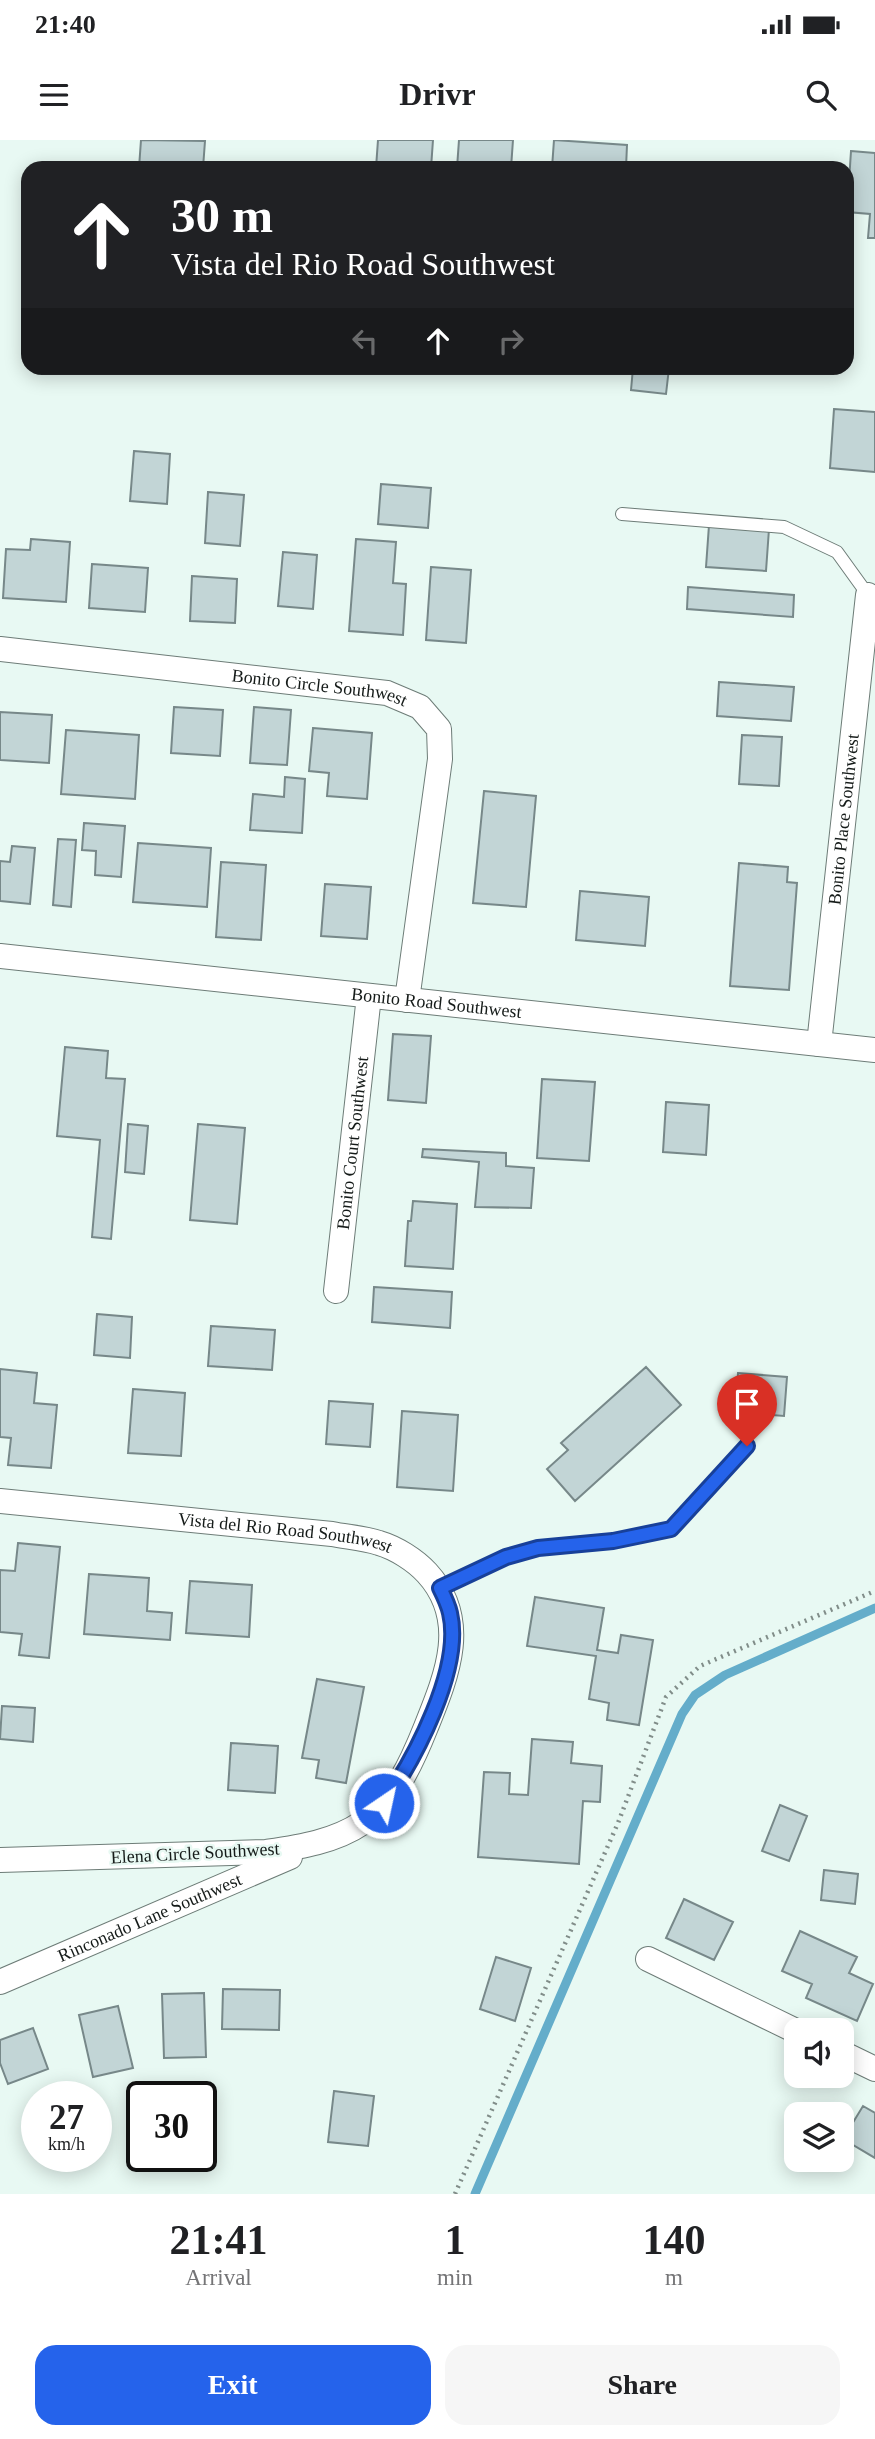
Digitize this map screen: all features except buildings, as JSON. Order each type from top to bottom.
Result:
[{"type":"street","name":"Bonito Place Southwest","points":[[819,1044],[868,595]]},
{"type":"street","name":"Bonito Circle Southwest","points":[[0,649],[387,693],[420,706],[439,729],[440,759],[407,1000]]},
{"type":"street","name":"Bonito Road Southwest","points":[[0,956],[875,1050]]},
{"type":"street","name":"Bonito Court Southwest","points":[[336,1291],[369,996]]},
{"type":"street","name":"Vista del Rio Road Southwest","points":[[0,1501],[331,1534],[380,1543],[417,1562],[440,1588],[450,1613],[452,1644],[438,1698]]},
{"type":"street","name":"Elena Circle Southwest","points":[[0,1860],[266,1852],[299,1847],[339,1836],[364,1822],[384,1803],[407,1770],[438,1698]]},
{"type":"street","name":"Rinconado Lane Southwest","points":[[0,1982],[339,1836]]},
{"type":"street","points":[[649,1959],[784,2025]]},
{"type":"street","points":[[854,2059],[875,2069]]},
{"type":"lane","points":[[622,514],[784,527],[837,552],[868,595]]},
{"type":"lane","points":[[440,1588],[506,1557],[538,1548],[613,1541],[671,1529],[747,1446]]},
{"type":"path","points":[[455,2194],[618,1823],[666,1697],[700,1666],[875,1591]]},
{"type":"waterway","points":[[475,2194],[682,1714],[695,1695],[725,1675],[875,1608]]},
{"type":"route","points":[[384,1803],[407,1770],[438,1698],[445,1674],[452,1644],[450,1613],[440,1588],[506,1557],[538,1548],[613,1541],[671,1529],[747,1446]]}]
